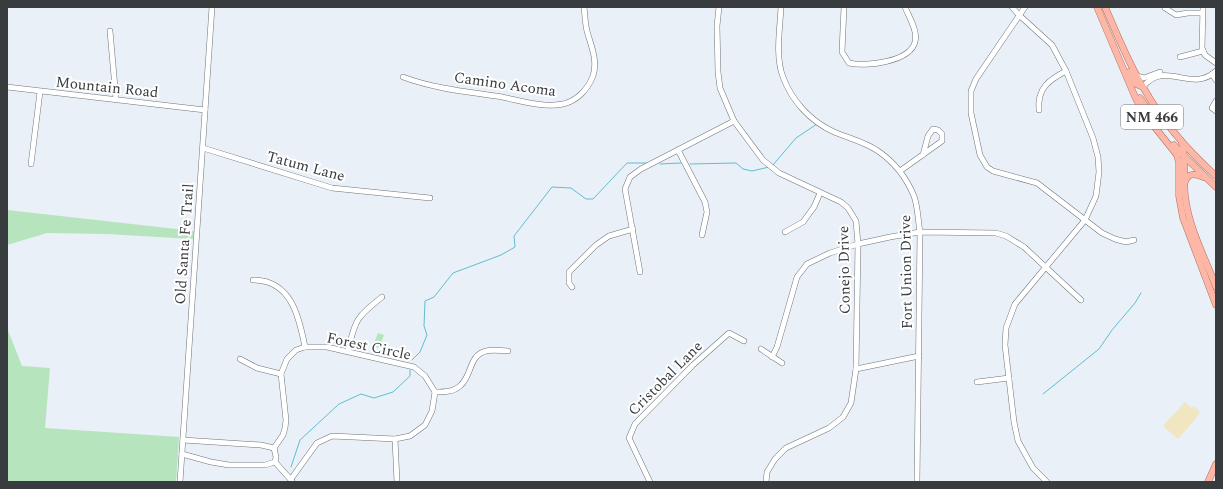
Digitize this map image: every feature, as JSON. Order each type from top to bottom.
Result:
[{"type":"main road","name":"NM 466","points":[[1097,7],[1125,72],[1157,123],[1185,157],[1216,187]]},
{"type":"main road","name":"NM 466","points":[[1105,7],[1127,58],[1159,113],[1182,142],[1216,176]]},
{"type":"main road","points":[[1116,52],[1136,84],[1143,87]]},
{"type":"main road","points":[[1125,72],[1136,99],[1146,115],[1177,155],[1179,196],[1183,218],[1216,305]]},
{"type":"main road","points":[[1182,142],[1185,157],[1184,192],[1186,206],[1216,287]]},
{"type":"main road","points":[[1184,192],[1186,180],[1189,175],[1196,174],[1207,179]]},
{"type":"main road","points":[[1208,482],[1216,464]]},
{"type":"street","name":"Old Santa Fe Trail","points":[[180,482],[212,7]]},
{"type":"street","name":"Camino Acoma","points":[[403,78],[464,91],[540,104],[565,104],[584,92],[594,71],[595,57],[587,32],[584,7]]},
{"type":"street","name":"Conejo Drive","points":[[719,7],[717,26],[718,72],[720,88],[734,121],[763,160],[775,170],[787,178],[841,202],[848,208],[856,221],[858,244],[856,369],[851,402],[843,417],[828,428],[786,448],[775,458],[767,472],[766,482]]},
{"type":"street","name":"Fort Union Drive","points":[[781,7],[779,54],[783,76],[794,98],[812,119],[826,128],[878,151],[900,171],[914,197],[920,232],[918,482]]},
{"type":"street","points":[[844,7],[842,52],[849,63],[859,65],[882,62],[900,57],[910,51],[915,43],[915,33],[905,7]]},
{"type":"street","points":[[1012,7],[1052,45],[1066,72],[1093,138],[1098,157],[1099,172],[1096,196],[1085,220],[1015,304],[1006,328],[1005,345],[1014,422],[1018,441],[1033,468],[1047,482]]},
{"type":"street","points":[[1025,7],[976,79],[971,91],[971,113],[980,155],[987,167],[993,171],[1036,183],[1102,233],[1126,242],[1134,240]]},
{"type":"street","points":[[1203,7],[1201,44],[1207,57],[1216,63]]},
{"type":"street","points":[[1165,8],[1176,15],[1202,13]]},
{"type":"street","points":[[110,31],[116,100]]},
{"type":"street","points":[[1180,57],[1203,51]]},
{"type":"street","points":[[1039,110],[1038,101],[1044,86],[1054,78],[1066,72]]},
{"type":"street","points":[[1137,76],[1144,78],[1162,72],[1174,76]]},
{"type":"street","points":[[1143,87],[1149,80],[1163,75],[1195,80],[1214,72],[1216,80]]},
{"type":"street","name":"Mountain Road","points":[[7,87],[205,110]]},
{"type":"street","points":[[31,164],[40,92]]},
{"type":"street","points":[[1216,102],[1212,108],[1216,111]]},
{"type":"street","points":[[640,272],[625,188],[630,177],[734,121]]},
{"type":"street","points":[[900,171],[923,155],[942,141],[942,134],[938,130],[933,129],[930,134],[923,155]]},
{"type":"street","name":"Tatum Lane","points":[[203,148],[332,188],[430,198]]},
{"type":"street","points":[[678,150],[705,202],[707,212],[702,234]]},
{"type":"street","points":[[785,232],[803,222],[814,207],[820,193]]},
{"type":"street","points":[[572,287],[569,283],[569,272],[596,245],[609,236],[633,229]]},
{"type":"street","points":[[772,357],[777,346],[797,277],[807,264],[830,253],[858,244],[890,237],[920,232],[996,233],[1006,236],[1024,247],[1081,300]]},
{"type":"street","points":[[253,280],[263,280],[271,283],[285,292],[300,321],[305,346]]},
{"type":"street","points":[[348,351],[354,325],[357,319],[382,297]]},
{"type":"street","name":"Cristobal Lane","points":[[650,482],[629,438],[634,424],[729,333],[744,341]]},
{"type":"street","name":"Forest Circle","points":[[281,374],[287,359],[296,350],[305,346],[327,347],[414,367],[425,376],[434,392]]},
{"type":"street","points":[[761,349],[782,363]]},
{"type":"street","points":[[240,359],[257,368],[281,374],[286,420],[283,435],[274,448],[276,457],[275,462],[292,481],[317,443],[332,436],[395,439],[410,436],[425,425],[432,411],[434,392],[449,391],[461,386],[466,380],[476,356],[481,353],[492,350],[508,352]]},
{"type":"street","points":[[856,369],[919,356]]},
{"type":"street","points":[[977,382],[1009,378]]},
{"type":"street","points":[[395,439],[396,482]]},
{"type":"street","points":[[183,440],[261,445],[274,448]]},
{"type":"street","points":[[182,454],[229,465],[266,465],[275,462]]},
{"type":"green space","points":[[7,210],[194,231],[193,239],[107,234],[47,233],[7,245]]},
{"type":"green space","points":[[7,328],[22,366],[50,368],[45,428],[179,437],[176,482],[7,482]]},
{"type":"green space","points":[[378,333],[384,335],[379,348],[373,346]]},
{"type":"sand","points":[[1185,402],[1192,408],[1194,406],[1200,412],[1178,439],[1163,426]]},
{"type":"waterway","points":[[773,165],[796,138],[817,124]]},
{"type":"waterway","points":[[412,360],[420,352],[427,335],[424,326],[425,301],[434,297],[453,273],[501,255],[515,247],[514,236],[552,187],[571,188],[586,199],[593,199],[627,163],[646,163]]},
{"type":"waterway","points":[[660,164],[681,163]]},
{"type":"waterway","points":[[690,164],[736,163],[743,169],[752,171],[769,167]]},
{"type":"waterway","points":[[1043,394],[1099,349],[1141,293]]},
{"type":"waterway","points":[[291,467],[300,440],[339,404],[361,394],[374,398],[393,392],[410,376],[410,370]]}]
